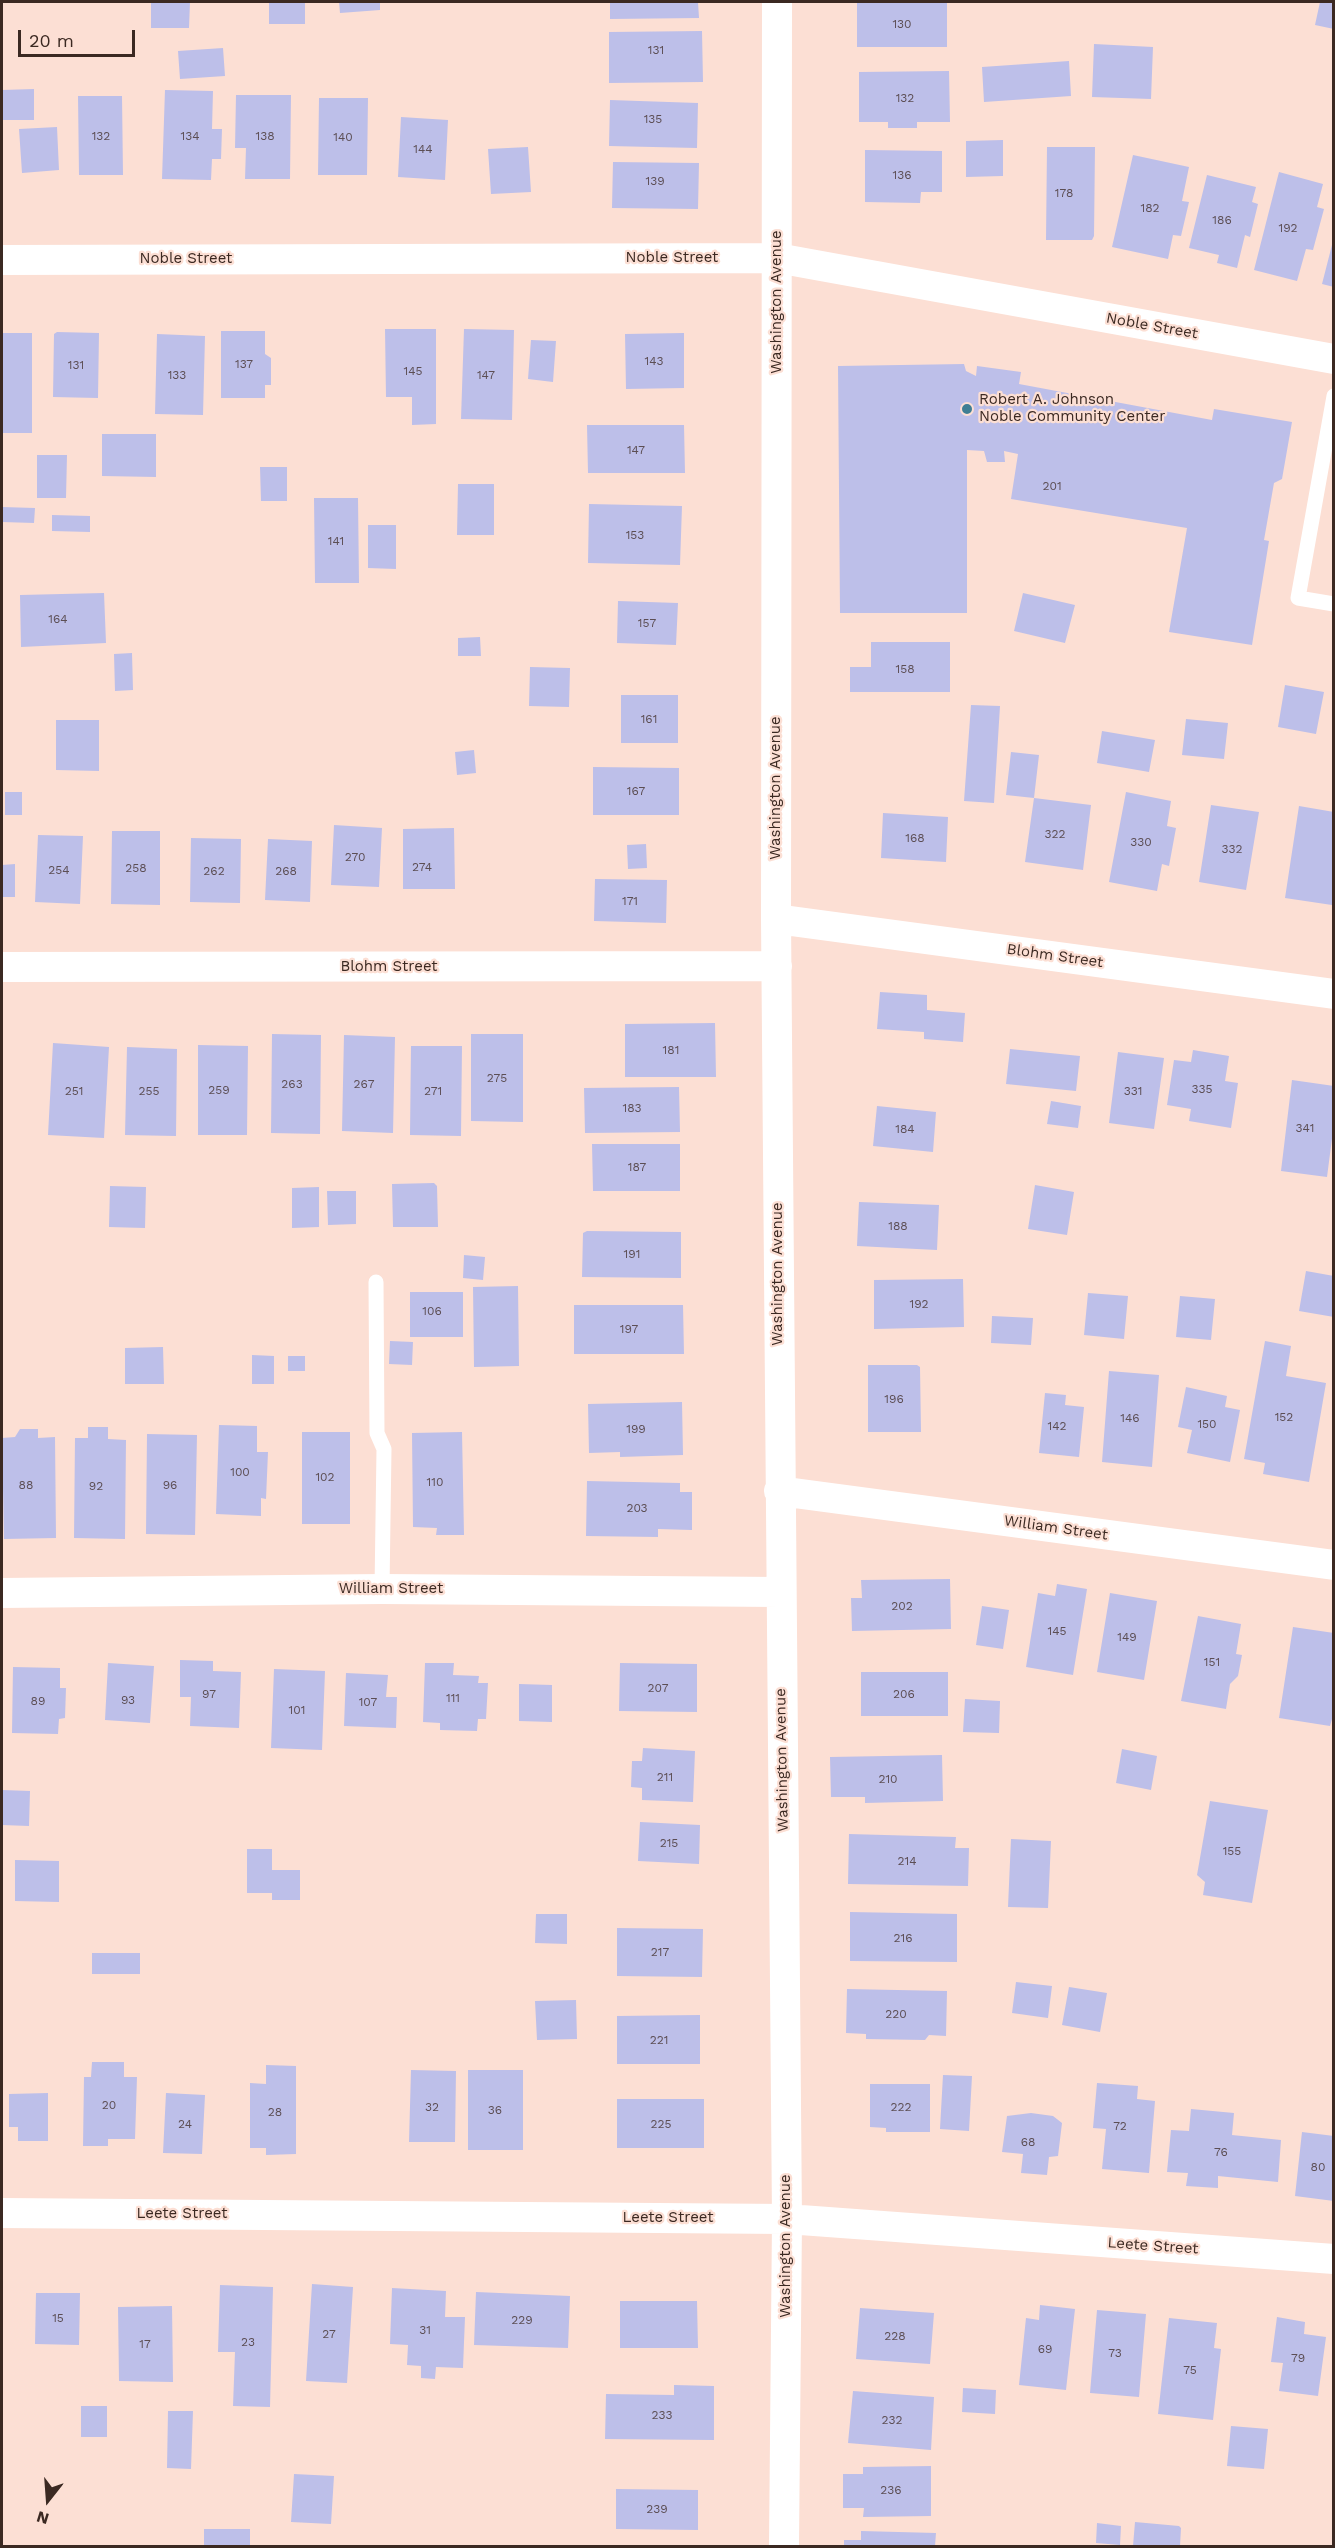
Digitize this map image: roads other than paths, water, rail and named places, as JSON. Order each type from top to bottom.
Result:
[{"type":"street","name":"Washington Avenue","points":[[777,2],[776,919],[779,1491],[787,2219],[784,2547]]},
{"type":"street","name":"Noble Street","points":[[2,260],[777,258],[1334,359]]},
{"type":"street","name":"Blohm Street","points":[[776,919],[1334,994]]},
{"type":"street","name":"Blohm Street","points":[[2,967],[777,966]]},
{"type":"street","name":"William Street","points":[[779,1491],[1334,1565]]},
{"type":"street","name":"William Street","points":[[2,1593],[382,1589],[780,1592]]},
{"type":"street","name":"Leete Street","points":[[2,2213],[787,2219],[1334,2259]]},
{"type":"lane","points":[[1334,396],[1298,598],[1334,604]]},
{"type":"lane","points":[[376,1282],[377,1433],[384,1449],[382,1589]]},
{"type":"place","name":"Robert A. Johnson Noble Community Center","points":[[967,409]]}]
